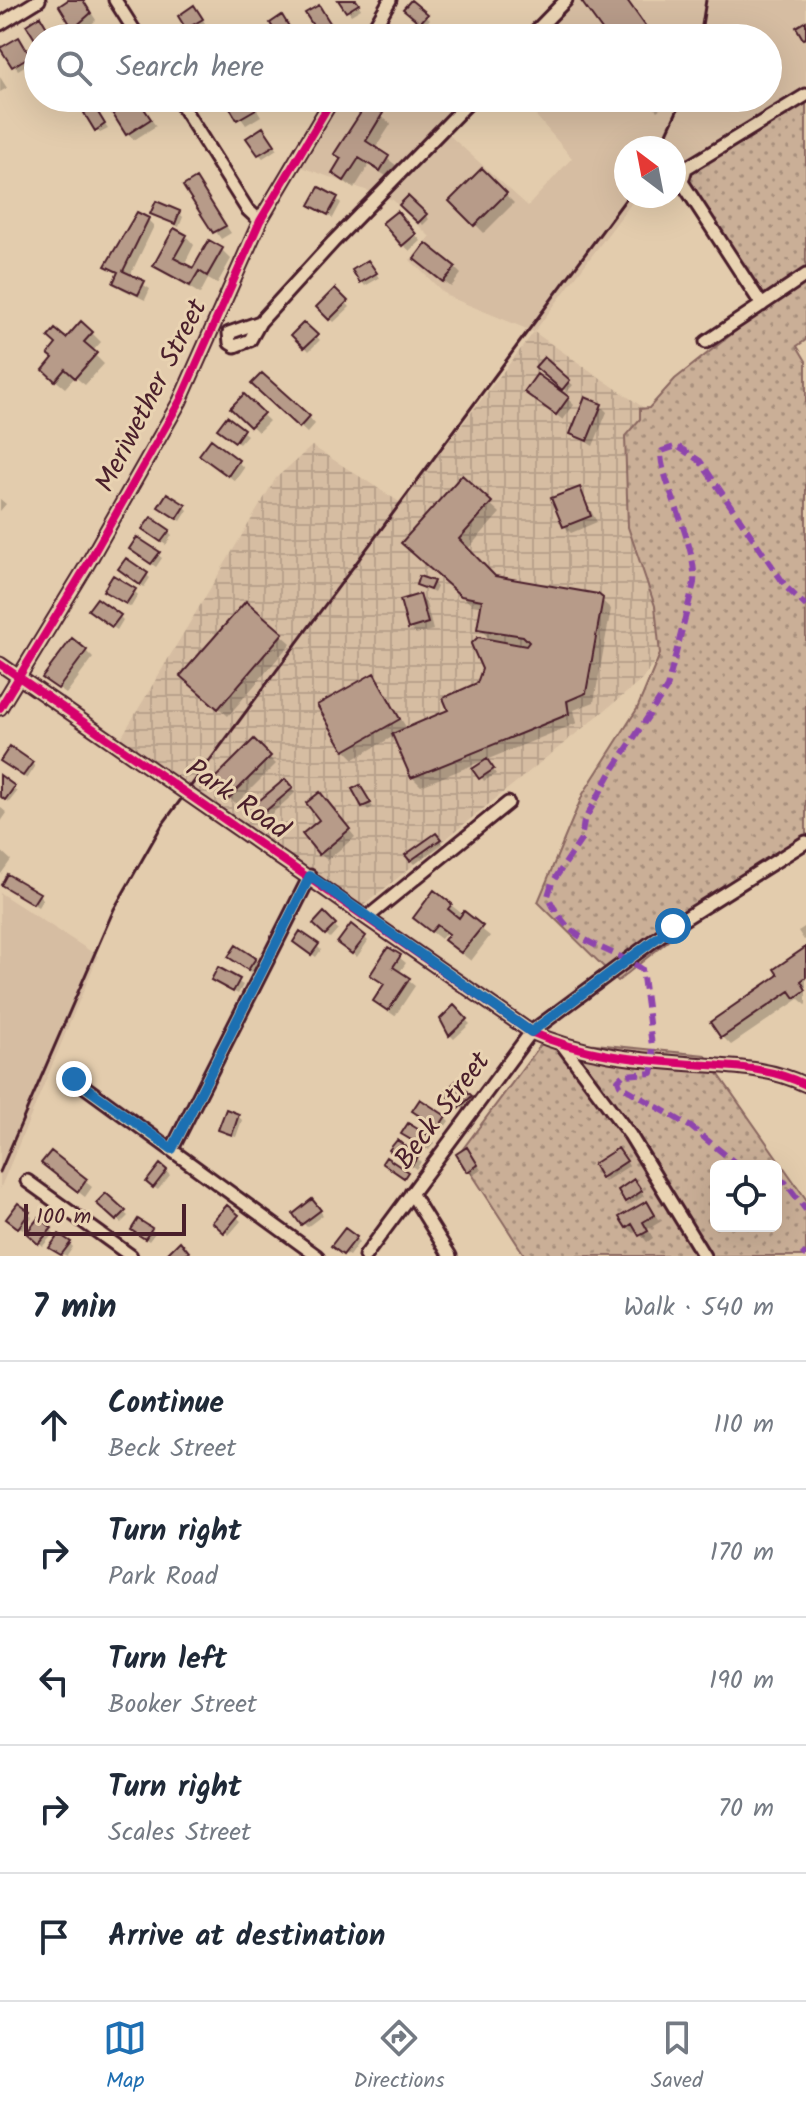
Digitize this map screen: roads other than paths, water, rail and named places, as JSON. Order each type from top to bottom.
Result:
[{"type":"street","points":[[0,24],[39,0]]},
{"type":"street","points":[[115,0],[130,24]]},
{"type":"street","points":[[376,24],[390,0]]},
{"type":"street","points":[[543,24],[566,0]]},
{"type":"street","points":[[782,110],[806,95]]},
{"type":"street","points":[[186,112],[247,209],[260,221]]},
{"type":"street","name":"Meriwether Street","points":[[0,708],[180,401],[260,221],[325,112]]},
{"type":"street","points":[[260,322],[460,112]]},
{"type":"street","points":[[762,305],[682,182],[681,174],[778,112]]},
{"type":"street","points":[[706,342],[806,275]]},
{"type":"street","name":"Park Road","points":[[0,664],[369,916],[531,1032],[564,1047],[629,1059],[758,1069],[788,1076],[806,1085]]},
{"type":"street","points":[[369,916],[508,803]]},
{"type":"street","name":"Beck Street","points":[[365,1256],[531,1032],[673,926],[806,842]]},
{"type":"street","points":[[172,1149],[310,876]]},
{"type":"street","points":[[564,1047],[630,1135],[704,1256]]},
{"type":"street","points":[[74,1079],[317,1256]]},
{"type":"street","points":[[27,1181],[131,1256]]},
{"type":"street","points":[[411,1193],[450,1256]]},
{"type":"railway","points":[[702,24],[706,0]]},
{"type":"railway","points":[[666,136],[677,112]]},
{"type":"railway","points":[[0,1172],[114,909],[162,825],[619,208]]}]
